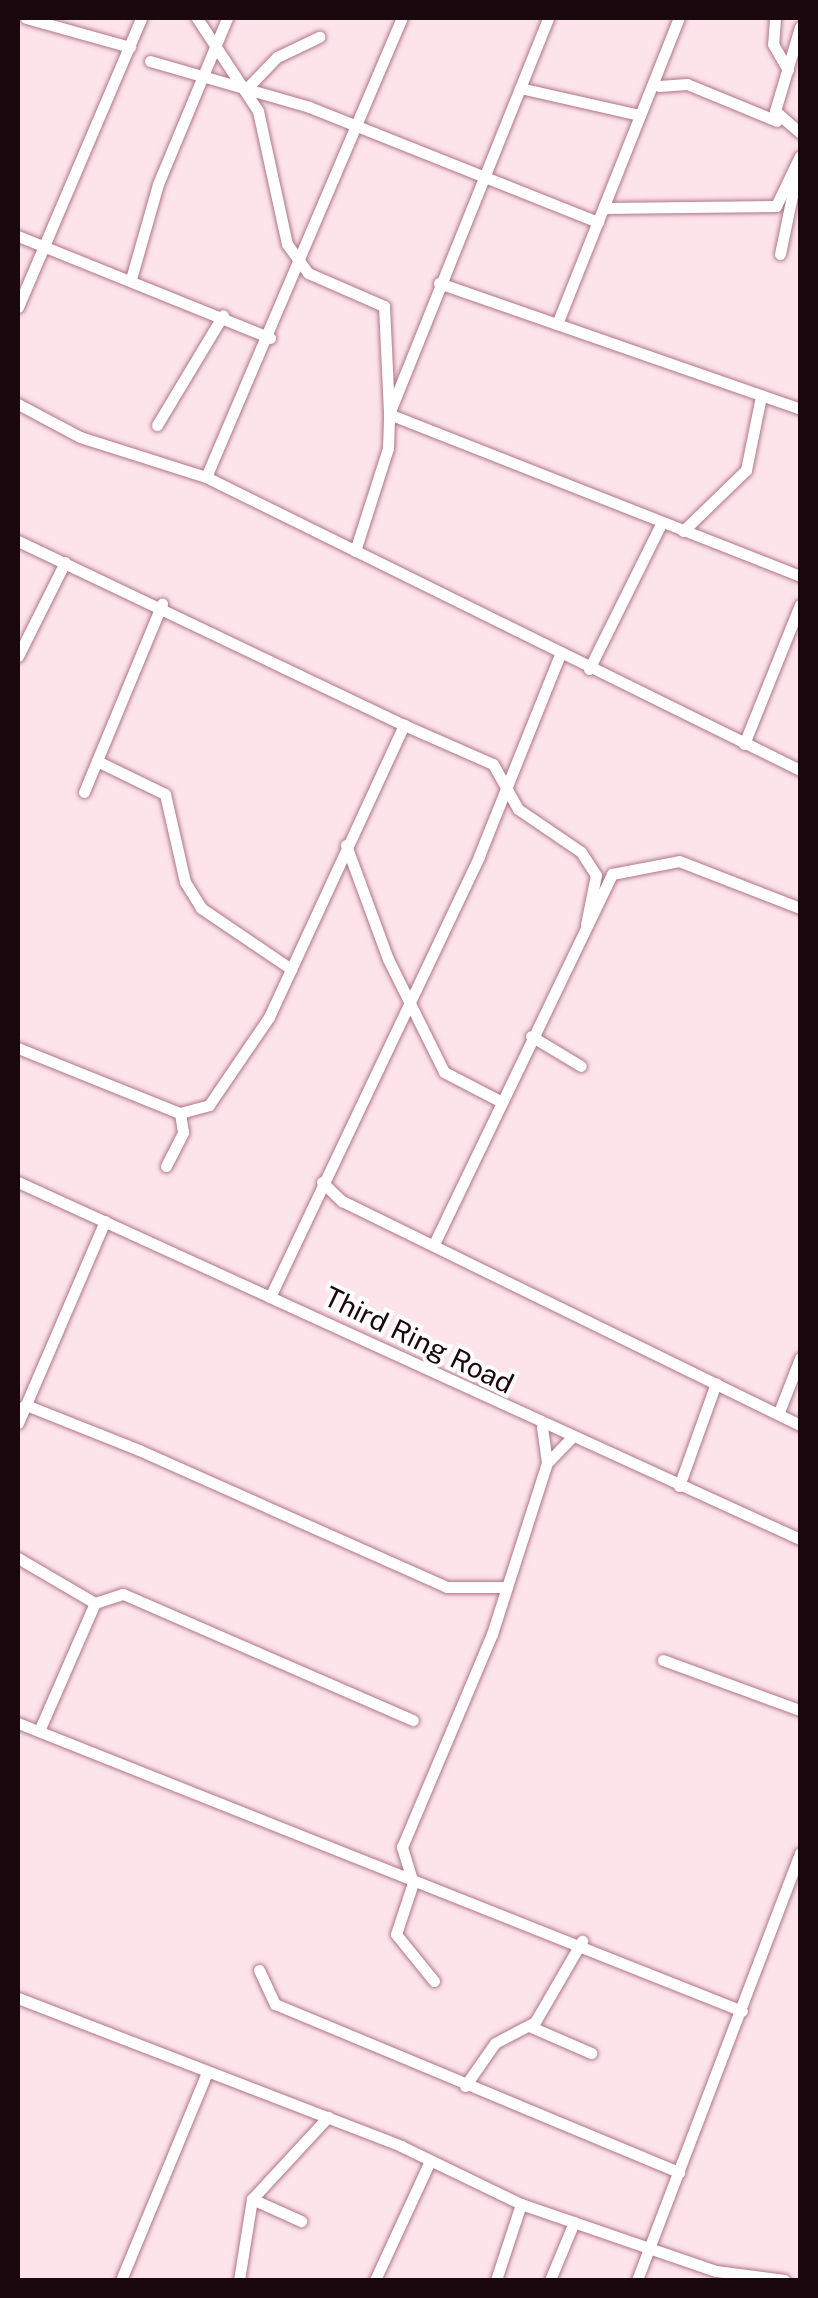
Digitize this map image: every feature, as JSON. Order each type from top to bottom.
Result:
[{"type":"street","points":[[26,18],[130,47]]},
{"type":"street","points":[[18,308],[41,244],[141,18]]},
{"type":"street","points":[[197,18],[248,87],[270,146],[282,229],[308,273],[384,306],[388,448],[355,551]]},
{"type":"street","points":[[130,278],[200,78],[227,18]]},
{"type":"street","points":[[206,477],[304,262],[402,18]]},
{"type":"street","points":[[389,414],[548,18]]},
{"type":"street","points":[[558,324],[679,18]]},
{"type":"street","points":[[775,18],[773,44],[788,70]]},
{"type":"street","points":[[777,120],[800,27]]},
{"type":"street","points":[[248,87],[277,56],[320,37]]},
{"type":"street","points":[[150,62],[200,78],[248,87],[598,222]]},
{"type":"street","points":[[659,86],[686,84],[800,133]]},
{"type":"street","points":[[520,88],[640,115]]},
{"type":"street","points":[[604,208],[776,206],[799,162]]},
{"type":"street","points":[[780,254],[799,162]]},
{"type":"street","points":[[18,236],[223,314],[270,338]]},
{"type":"street","points":[[439,283],[800,409]]},
{"type":"street","points":[[158,425],[223,314]]},
{"type":"street","points":[[683,531],[746,470],[761,396]]},
{"type":"street","points":[[18,404],[80,437],[206,477],[800,770]]},
{"type":"street","points":[[389,414],[800,576]]},
{"type":"street","points":[[589,669],[662,522]]},
{"type":"street","points":[[18,541],[162,604],[404,725],[493,764],[518,810],[560,832],[596,875],[586,924]]},
{"type":"street","points":[[18,656],[65,562]]},
{"type":"street","points":[[84,792],[162,604]]},
{"type":"street","points":[[744,744],[800,605]]},
{"type":"street","points":[[270,1297],[507,786],[560,654]]},
{"type":"street","points":[[18,1048],[180,1113],[194,1114],[225,1088],[290,969],[404,725]]},
{"type":"street","points":[[493,764],[520,754]]},
{"type":"street","points":[[97,762],[165,794],[185,882],[201,908],[290,969]]},
{"type":"street","points":[[346,846],[356,883],[444,1072],[500,1101]]},
{"type":"street","points":[[434,1244],[612,874],[632,864],[694,865],[800,908]]},
{"type":"street","points":[[331,880],[356,883]]},
{"type":"street","points":[[531,1036],[580,1066]]},
{"type":"street","points":[[166,1166],[184,1132],[180,1113]]},
{"type":"street","name":"Third Ring Road","points":[[18,1182],[542,1427],[800,1539]]},
{"type":"street","points":[[322,1182],[342,1201],[779,1412],[800,1426]]},
{"type":"street","points":[[313,1204],[342,1201]]},
{"type":"street","points":[[18,1423],[104,1221]]},
{"type":"street","points":[[779,1412],[800,1358]]},
{"type":"street","points":[[679,1486],[716,1383]]},
{"type":"street","points":[[22,1408],[447,1588],[507,1586]]},
{"type":"street","points":[[434,1981],[396,1934],[413,1883],[402,1847],[507,1586],[547,1462],[542,1427]]},
{"type":"street","points":[[547,1462],[570,1439]]},
{"type":"street","points":[[18,1558],[95,1603]]},
{"type":"street","points":[[35,1730],[95,1603],[123,1594],[413,1720]]},
{"type":"street","points":[[663,1660],[800,1710]]},
{"type":"street","points":[[18,1723],[143,1766],[413,1883],[582,1942],[742,2011]]},
{"type":"street","points":[[18,1734],[35,1730]]},
{"type":"street","points":[[637,2280],[800,1853]]},
{"type":"street","points":[[465,2086],[495,2042],[528,2026],[582,1942]]},
{"type":"street","points":[[259,1970],[275,2004],[678,2172]]},
{"type":"street","points":[[18,1998],[328,2117],[521,2204],[650,2249],[774,2279]]},
{"type":"street","points":[[528,2026],[590,2053]]},
{"type":"street","points":[[121,2280],[207,2072]]},
{"type":"street","points":[[238,2280],[252,2199],[328,2117]]},
{"type":"street","points":[[375,2280],[429,2163]]},
{"type":"street","points":[[252,2199],[301,2221]]},
{"type":"street","points":[[496,2280],[521,2204]]},
{"type":"street","points":[[550,2280],[574,2222]]}]
